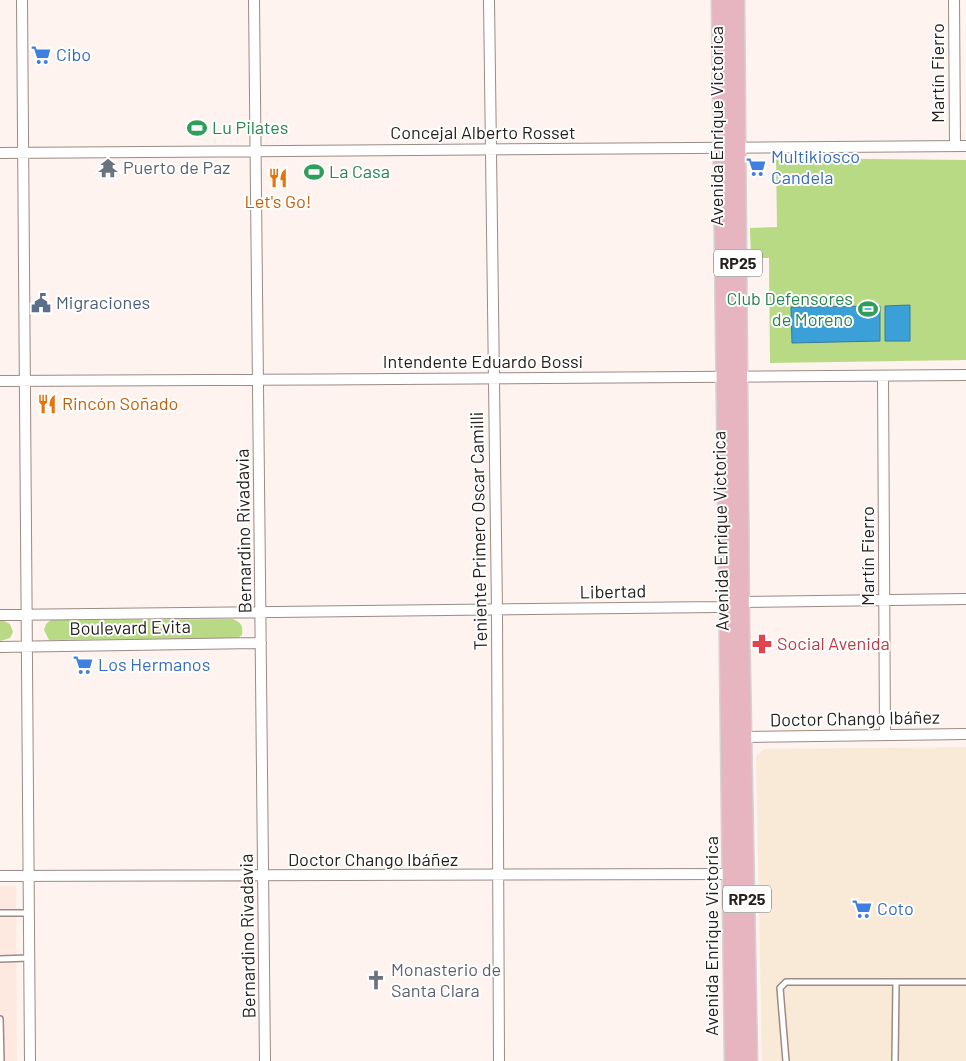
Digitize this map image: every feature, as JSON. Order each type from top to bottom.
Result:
[{"type":"main road","name":"Avenida Enrique Victorica","points":[[720,0],[729,149],[739,874],[748,1061]]},
{"type":"main road","name":"Avenida Enrique Victorica","points":[[729,149],[736,0]]},
{"type":"main road","name":"Avenida Enrique Victorica","points":[[733,1061],[744,737],[734,603]]},
{"type":"street","points":[[22,0],[30,1061]]},
{"type":"street","name":"Bernardino Rivadavia","points":[[254,0],[265,1061]]},
{"type":"street","name":"Teniente Primero Oscar Camilli","points":[[490,0],[497,611],[499,1061]]},
{"type":"street","name":"Martín Fierro","points":[[954,0],[955,146]]},
{"type":"street","name":"Concejal Alberto Rosset","points":[[0,153],[966,146]]},
{"type":"street","name":"Intendente Eduardo Bossi","points":[[0,381],[493,377],[732,378],[966,375]]},
{"type":"street","name":"Martín Fierro","points":[[883,376],[885,735]]},
{"type":"street","name":"Libertad","points":[[261,613],[497,611],[734,603],[966,599]]},
{"type":"street","name":"Boulevard Evita","points":[[0,615],[261,613]]},
{"type":"street","name":"Boulevard Evita","points":[[0,646],[261,643]]},
{"type":"street","name":"Doctor Chango Ibáñez","points":[[744,737],[966,734]]},
{"type":"street","name":"Doctor Chango Ibáñez","points":[[0,876],[264,877],[739,874]]},
{"type":"lane","points":[[0,913],[30,912]]},
{"type":"lane","points":[[0,959],[30,958]]},
{"type":"lane","points":[[786,1061],[780,988],[786,982],[966,982]]},
{"type":"lane","points":[[895,1061],[896,982]]},
{"type":"lane","points":[[0,1019],[2,1061]]},
{"type":"shaded area","name":"Coto","points":[[966,747],[966,1061],[762,1061],[756,757],[764,749]]},
{"type":"shaded area","points":[[0,886],[16,886],[17,1061],[0,1061]]},
{"type":"green space","name":"Club Defensores de Moreno","points":[[776,158],[966,160],[966,360],[770,363],[769,258],[751,258],[750,228],[777,227]]},
{"type":"green space","points":[[0,619],[10,624],[13,632],[10,638],[0,641]]},
{"type":"green space","points":[[233,619],[240,623],[242,627],[242,635],[238,638],[49,640],[44,630],[46,624],[51,620]]},
{"type":"water","points":[[910,305],[910,341],[885,341],[885,306]]},
{"type":"water","points":[[880,306],[880,341],[792,343],[791,307]]},
{"type":"place","name":"Cibo","points":[[41,55]]},
{"type":"place","name":"Lu Pilates","points":[[197,128]]},
{"type":"place","name":"Multikiosco Candela","points":[[756,167]]},
{"type":"place","name":"Puerto de Paz","points":[[108,168]]},
{"type":"place","name":"La Casa","points":[[314,172]]},
{"type":"place","name":"Let's Go!","points":[[278,178]]},
{"type":"place","name":"Migraciones","points":[[41,303]]},
{"type":"place","name":"Club Defensores de Moreno","points":[[868,309]]},
{"type":"place","name":"Rincón Soñado","points":[[47,404]]},
{"type":"place","name":"Social Avenida","points":[[762,644]]},
{"type":"place","name":"Los Hermanos","points":[[83,665]]},
{"type":"place","name":"Coto","points":[[862,909]]},
{"type":"place","name":"Monasterio de Santa Clara","points":[[376,980]]}]
